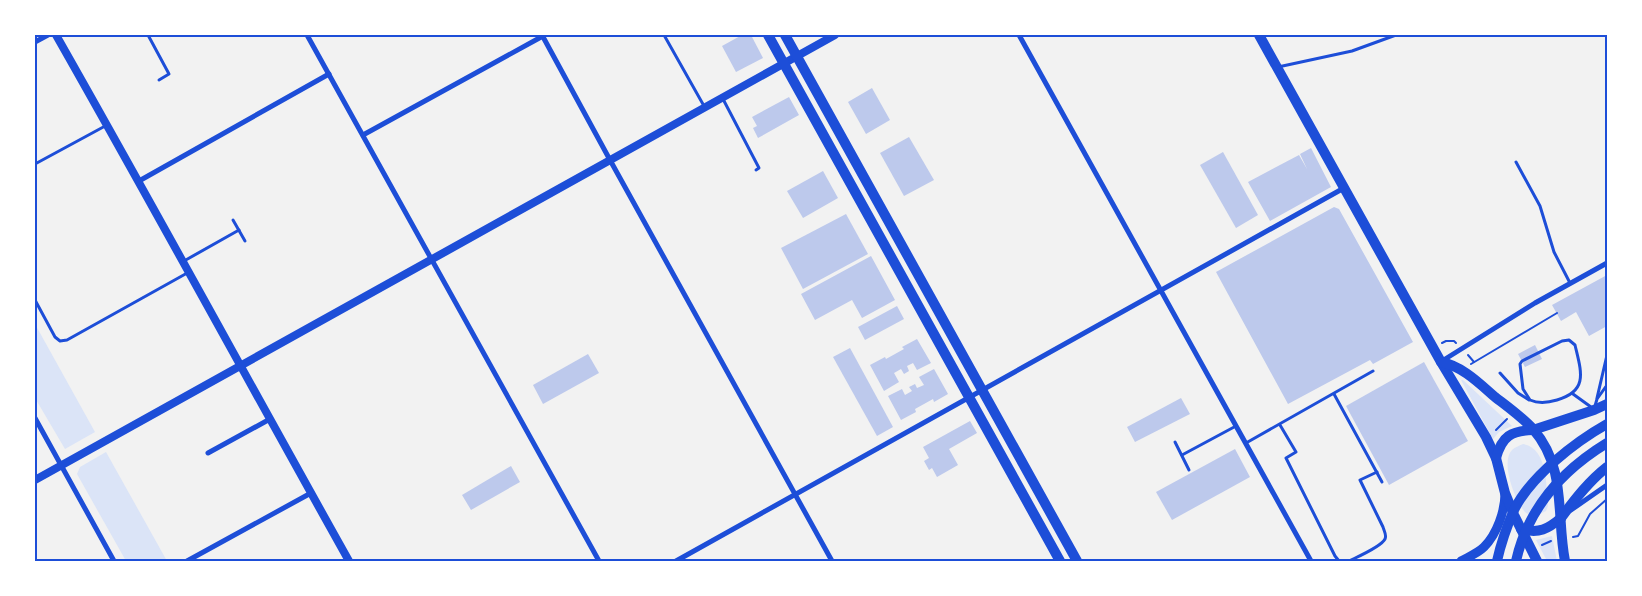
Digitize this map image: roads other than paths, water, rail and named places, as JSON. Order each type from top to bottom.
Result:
[{"type":"main road","points":[[768,35],[1060,561]]},
{"type":"main road","points":[[785,35],[1077,561]]},
{"type":"main road","points":[[1260,35],[1441,362],[1486,437],[1496,458],[1505,492],[1521,529],[1538,561]]},
{"type":"main road","points":[[1441,362],[1451,364],[1461,370],[1514,413],[1533,430],[1553,461],[1565,561]]},
{"type":"main road","points":[[1496,458],[1499,447],[1512,434],[1533,430],[1607,404]]},
{"type":"main road","points":[[1497,561],[1515,508],[1533,484],[1575,444],[1607,424]]},
{"type":"main road","points":[[1516,561],[1519,547],[1531,517],[1546,496],[1581,461],[1607,444]]},
{"type":"main road","points":[[1521,529],[1534,532],[1547,529],[1561,518],[1576,497],[1607,467]]},
{"type":"main road","points":[[1460,561],[1478,551],[1488,542],[1501,517],[1505,502],[1505,492]]},
{"type":"street","points":[[35,42],[48,35]]},
{"type":"street","points":[[56,35],[184,261],[349,561]]},
{"type":"street","points":[[307,35],[600,561]]},
{"type":"street","points":[[35,480],[836,35]]},
{"type":"street","points":[[1020,35],[1311,561]]},
{"type":"street","points":[[363,135],[543,36],[832,561]]},
{"type":"street","points":[[138,181],[328,74]]},
{"type":"street","points":[[676,561],[1344,188]]},
{"type":"street","points":[[1441,362],[1570,283],[1607,263]]},
{"type":"street","points":[[35,418],[114,561]]},
{"type":"street","points":[[208,453],[270,419]]},
{"type":"street","points":[[1561,518],[1607,485]]},
{"type":"street","points":[[187,561],[311,493]]},
{"type":"lane","points":[[148,35],[169,74],[159,80]]},
{"type":"lane","points":[[664,35],[705,108]]},
{"type":"lane","points":[[1277,67],[1352,51],[1396,35]]},
{"type":"lane","points":[[722,98],[759,168],[756,170]]},
{"type":"lane","points":[[35,164],[107,125]]},
{"type":"lane","points":[[1516,162],[1540,206],[1554,252],[1570,283]]},
{"type":"lane","points":[[233,220],[245,241]]},
{"type":"lane","points":[[184,261],[239,230]]},
{"type":"lane","points":[[35,300],[55,337],[60,341],[68,340],[190,272]]},
{"type":"lane","points":[[1500,373],[1518,393],[1530,400],[1542,403],[1573,394],[1579,385],[1580,366],[1576,345],[1569,340],[1565,340],[1522,361],[1520,364],[1524,389],[1530,400]]},
{"type":"lane","points":[[1573,394],[1594,410],[1607,354]]},
{"type":"lane","points":[[1246,443],[1373,372]]},
{"type":"lane","points":[[1597,399],[1607,385]]},
{"type":"lane","points":[[1334,394],[1382,482]]},
{"type":"lane","points":[[1280,424],[1296,452],[1286,458],[1335,556],[1340,561]]},
{"type":"lane","points":[[1182,455],[1236,426]]},
{"type":"lane","points":[[1175,442],[1190,470]]},
{"type":"lane","points":[[1349,561],[1381,544],[1385,539],[1386,534],[1360,480],[1377,472]]}]
